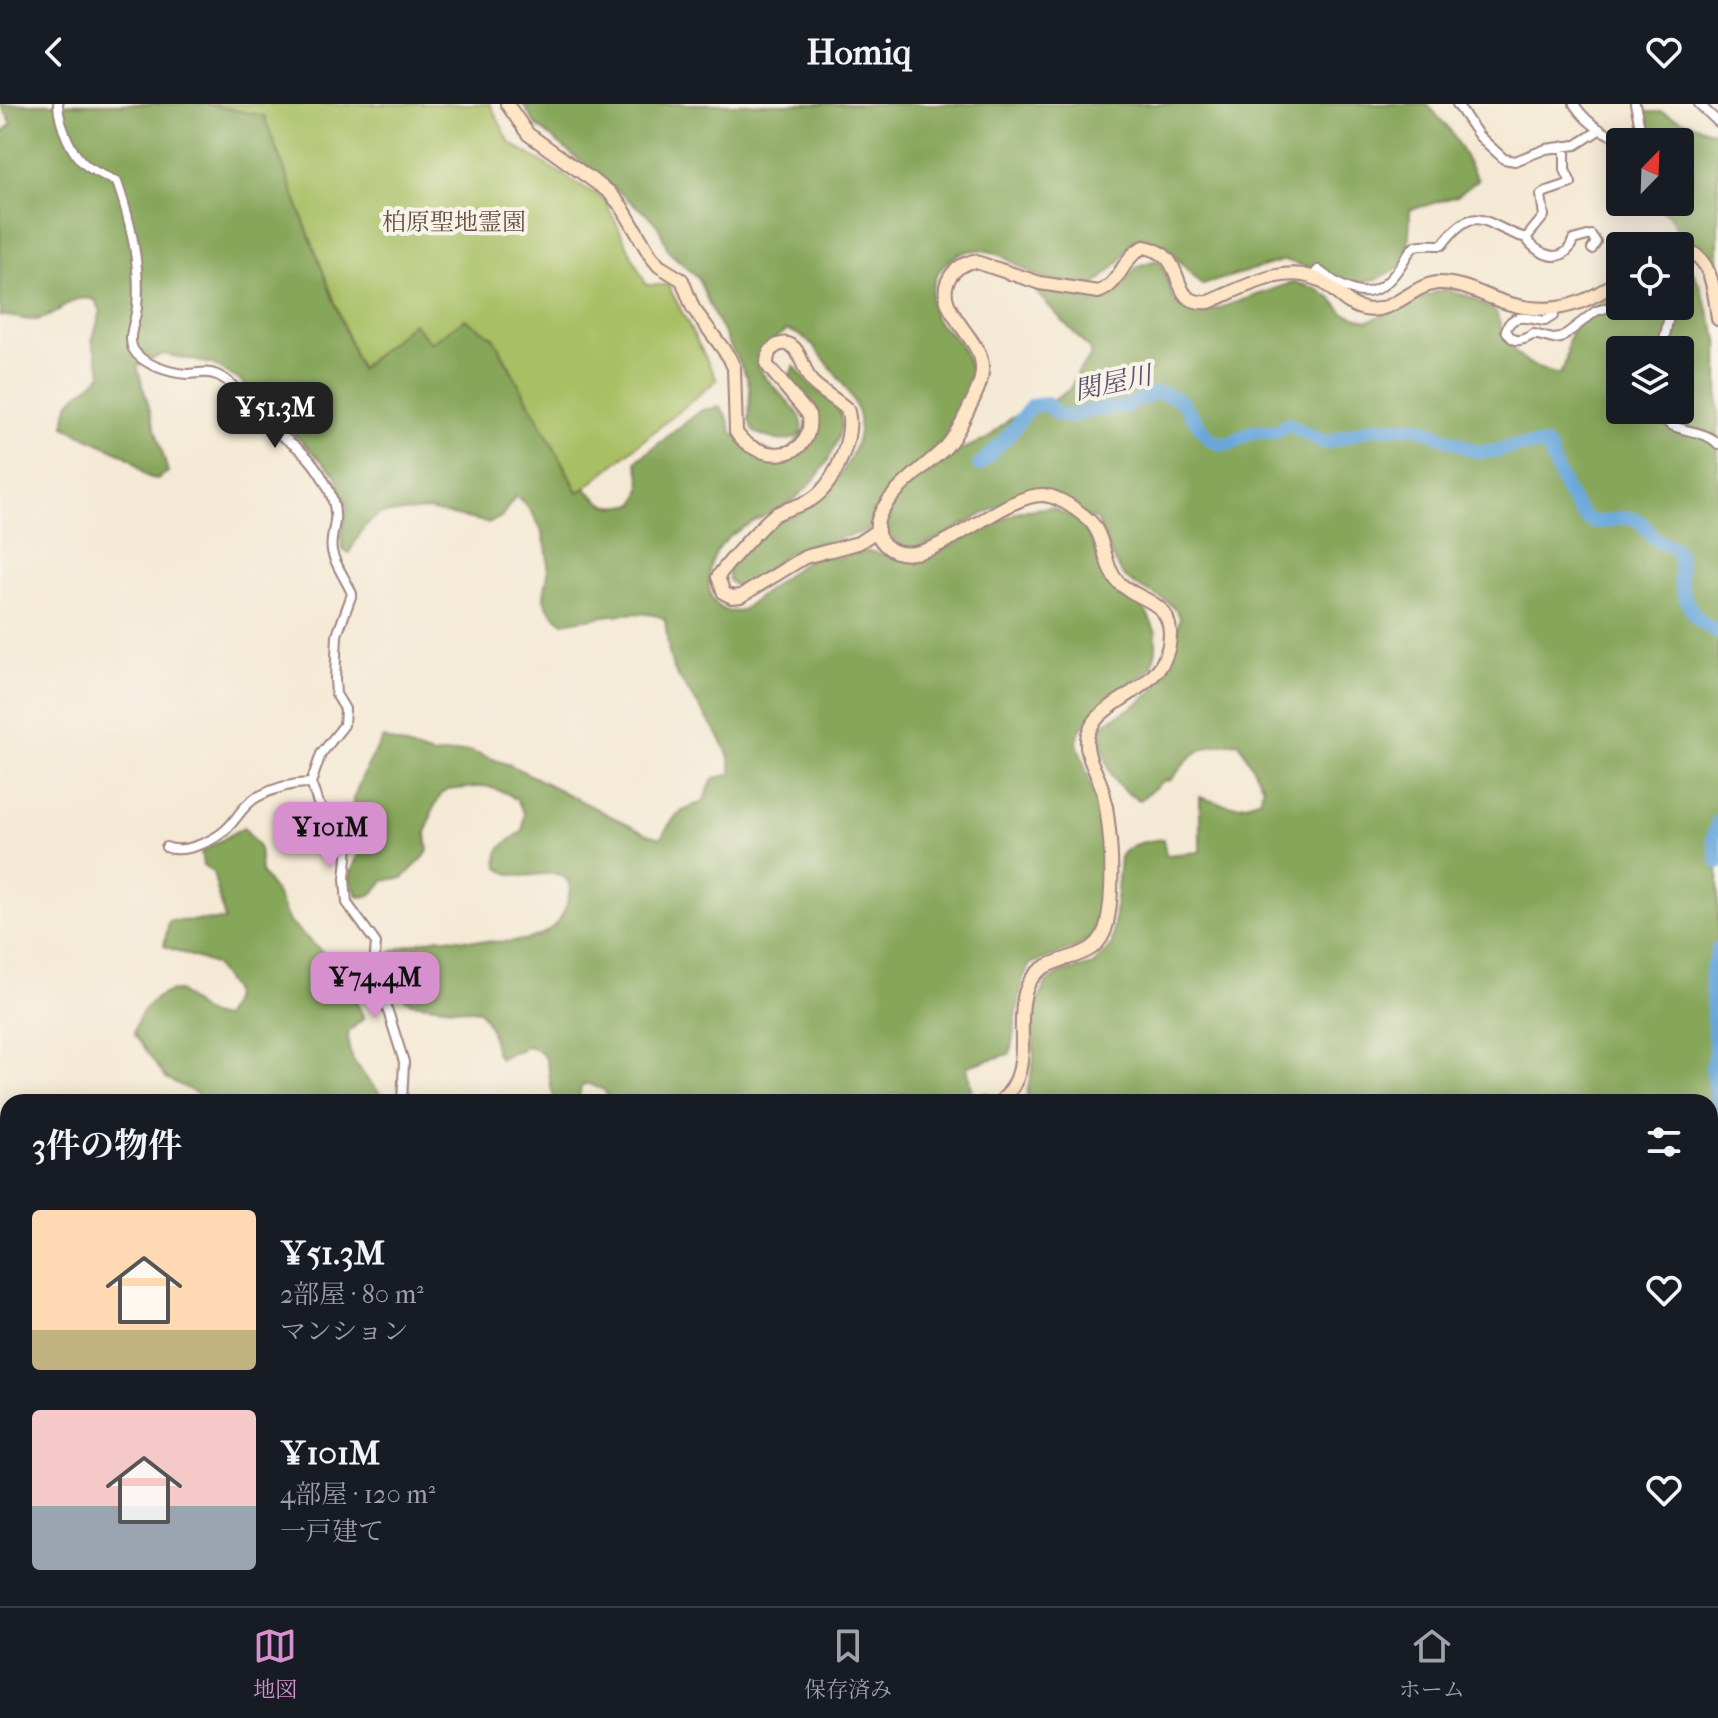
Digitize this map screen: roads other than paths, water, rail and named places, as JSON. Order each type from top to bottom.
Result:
[{"type":"main road","points":[[507,104],[528,134],[609,192],[659,266],[682,280],[693,308],[734,368],[736,432],[741,440],[772,452],[791,453],[798,449],[808,432],[809,415],[767,365],[767,356],[780,344],[796,348],[808,377],[847,409],[851,427],[840,462],[831,478],[814,499],[773,515],[723,568],[718,577],[724,593],[732,597],[741,596],[805,557],[858,543],[878,530]]},
{"type":"main road","points":[[1006,1094],[1017,1080],[1022,1066],[1027,988],[1047,964],[1084,954],[1095,947],[1106,927],[1109,908],[1108,820],[1103,790],[1087,749],[1087,736],[1094,721],[1142,688],[1158,669],[1167,651],[1170,635],[1163,610],[1118,582],[1096,528],[1089,519],[1057,498],[1037,495],[1009,505],[930,551],[912,554],[885,546],[878,530],[884,505],[946,448],[981,380],[983,369],[977,347],[947,301],[947,282],[964,264],[983,263],[1040,283],[1098,292],[1114,282],[1137,250],[1151,248],[1171,259],[1185,295],[1200,303],[1288,274],[1312,277],[1353,306],[1366,310],[1378,310],[1429,284],[1442,283],[1471,289],[1522,308],[1556,309],[1606,290]]},
{"type":"main road","points":[[1694,254],[1709,271],[1718,319]]},
{"type":"street","points":[[1457,104],[1479,136],[1504,159],[1515,161],[1546,149],[1576,145],[1598,131]]},
{"type":"street","points":[[1574,104],[1598,131],[1634,140],[1642,136],[1635,104]]},
{"type":"street","points":[[1699,104],[1718,122]]},
{"type":"street","points":[[56,105],[72,149],[86,166],[117,182],[124,203],[134,239],[138,282],[137,308],[130,340],[134,351],[144,360],[170,371],[187,374],[203,371],[218,375],[242,394],[259,417],[313,463],[334,503],[336,518],[331,547],[352,594],[337,635],[336,694],[345,709],[344,725],[321,754],[311,783],[318,803],[346,839],[347,903],[376,943],[374,967],[404,1062],[402,1094]]},
{"type":"street","points":[[1526,238],[1544,216],[1541,195],[1571,183],[1565,170],[1565,146]]},
{"type":"street","points":[[1312,277],[1318,270],[1343,288],[1369,293],[1380,290],[1389,283],[1410,250],[1417,246],[1442,245],[1457,226],[1470,218],[1482,218],[1503,231],[1526,238],[1532,248],[1543,255],[1554,257],[1571,248],[1573,240],[1591,235],[1596,242],[1592,249]]},
{"type":"street","points":[[1556,309],[1553,316],[1545,321],[1512,319],[1506,330],[1514,340],[1520,341],[1534,334],[1561,338],[1596,311],[1606,308]]},
{"type":"street","points":[[1668,424],[1705,433],[1718,444]]},
{"type":"street","points":[[166,847],[175,851],[209,841],[226,831],[238,812],[255,797],[285,786],[311,783]]},
{"type":"waterway","name":"関屋川","points":[[979,465],[1010,434],[1031,406],[1047,404],[1057,414],[1069,417],[1093,410],[1125,407],[1154,393],[1166,394],[1181,401],[1209,439],[1221,444],[1231,443],[1252,432],[1275,432],[1288,424],[1325,443],[1372,428],[1419,427],[1477,452],[1546,445],[1568,493],[1583,515],[1599,522],[1625,518],[1636,520],[1658,541],[1675,549],[1679,557],[1681,585],[1689,606],[1699,620],[1718,633]]},
{"type":"waterway","name":"関屋川","points":[[1718,821],[1713,837],[1718,862]]},
{"type":"waterway","name":"関屋川","points":[[1715,1094],[1712,1069],[1715,1053],[1711,973],[1718,948]]},
{"type":"park label","name":"柏原聖地霊園","points":[[454,222]]}]
